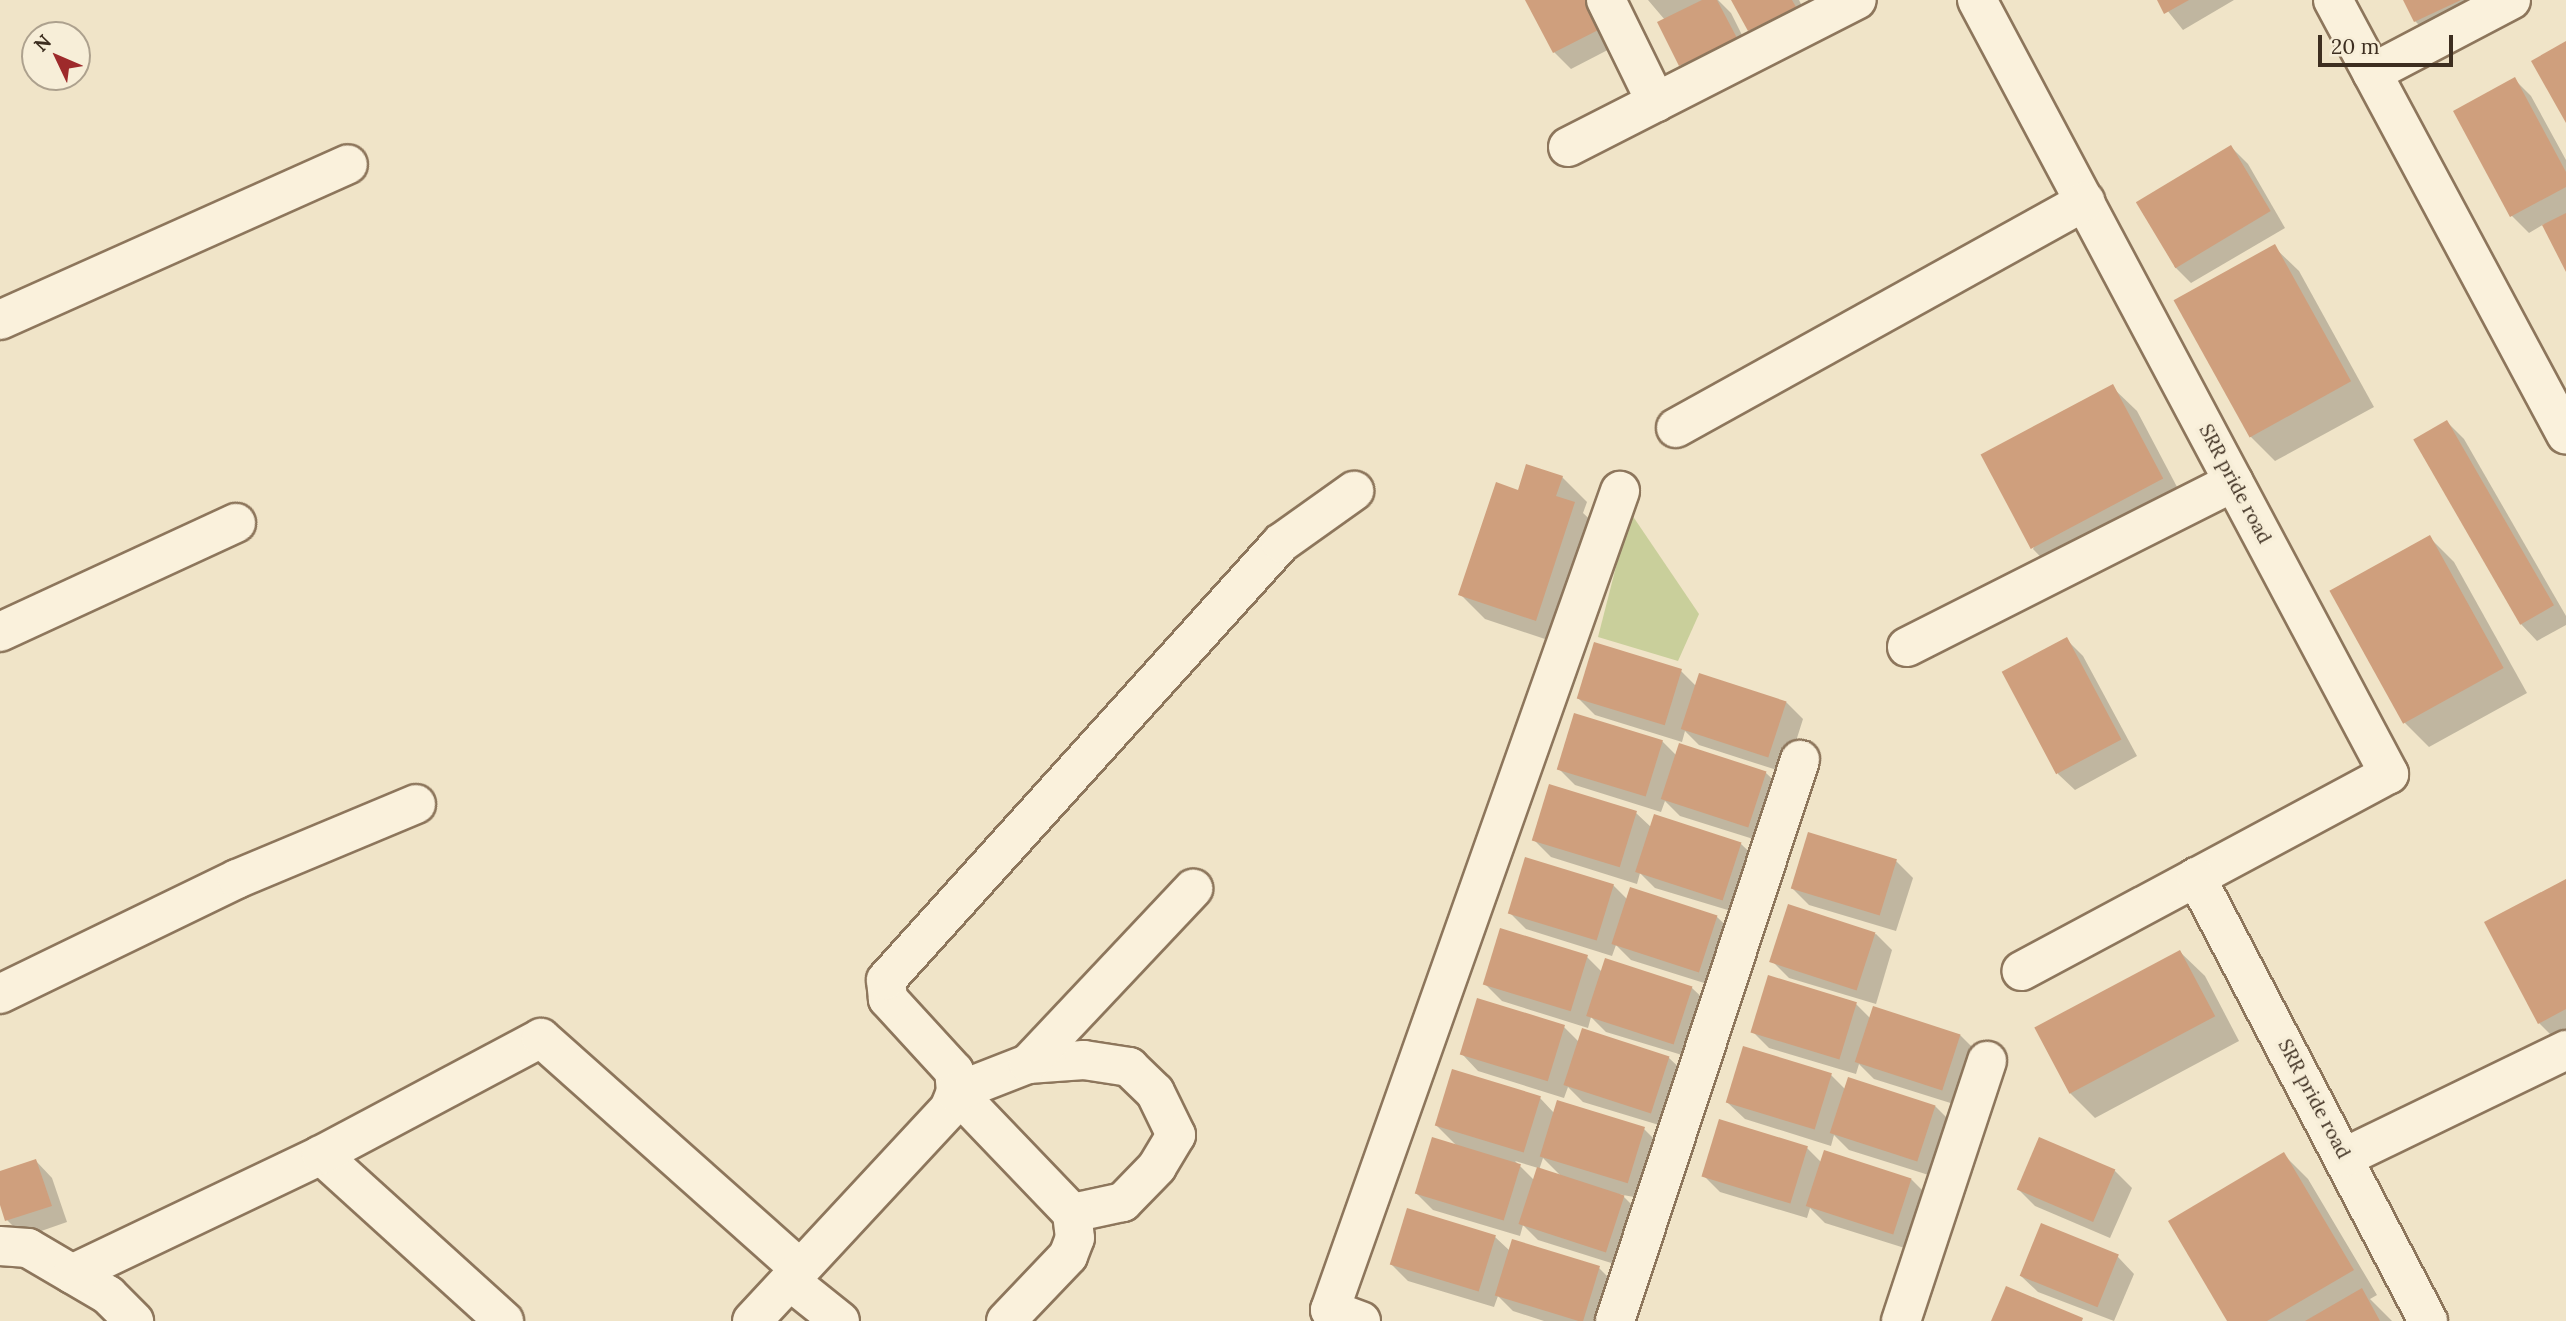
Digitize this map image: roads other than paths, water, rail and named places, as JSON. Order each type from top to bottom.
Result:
[{"type":"street","points":[[1606,0],[1656,102]]},
{"type":"street","points":[[1568,147],[1656,102],[1809,11],[1857,0]]},
{"type":"street","name":"SRR pride road","points":[[1977,0],[2389,774],[2022,971]]},
{"type":"street","points":[[2333,0],[2566,435]]},
{"type":"street","points":[[2372,73],[2511,0]]},
{"type":"street","points":[[0,320],[348,164]]},
{"type":"street","points":[[1676,428],[2085,201]]},
{"type":"street","points":[[1907,647],[2234,482]]},
{"type":"street","points":[[752,1321],[949,1109],[956,1092],[954,1071],[888,999],[886,980],[1281,543],[1354,491]]},
{"type":"street","points":[[1361,1321],[1330,1310],[1620,491]]},
{"type":"street","points":[[0,632],[236,523]]},
{"type":"street","points":[[1615,1321],[1800,760]]},
{"type":"street","points":[[0,994],[237,879],[416,804]]},
{"type":"street","name":"SRR pride road","points":[[2196,877],[2345,1157],[2428,1321]]},
{"type":"street","points":[[1028,1064],[1194,889]]},
{"type":"street","points":[[72,1274],[321,1155],[541,1038],[795,1275],[840,1321]]},
{"type":"street","points":[[2345,1157],[2566,1050]]},
{"type":"street","points":[[956,1092],[1028,1064],[1084,1060],[1129,1067],[1155,1092],[1176,1135],[1157,1167],[1122,1202],[1072,1213]]},
{"type":"street","points":[[1901,1321],[1986,1061]]},
{"type":"street","points":[[956,1092],[1072,1213],[1075,1238],[1068,1256],[1006,1321]]},
{"type":"street","points":[[321,1155],[504,1321]]},
{"type":"street","points":[[0,1246],[28,1248],[108,1295],[134,1321]]}]
